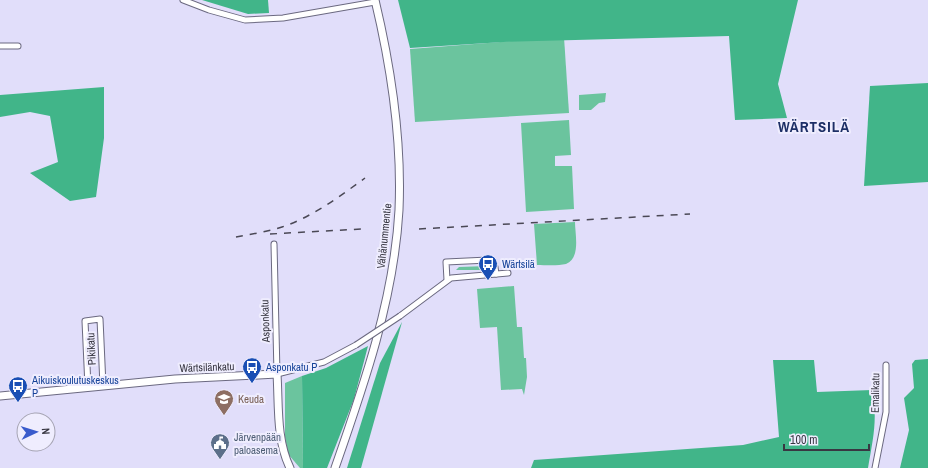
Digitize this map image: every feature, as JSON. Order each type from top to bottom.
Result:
[{"type":"main road","name":"Vähänummentie","points":[[335,468],[360,398],[382,317],[391,274],[399,210],[398,155],[393,101],[375,1]]},
{"type":"main road","name":"Wärtsilänkatu","points":[[0,396],[88,386],[176,379],[277,374]]},
{"type":"main road","name":"Asponkatu","points":[[277,374],[280,438],[284,456],[290,468]]},
{"type":"street","points":[[183,0],[209,10],[245,20],[283,18],[375,1]]},
{"type":"street","points":[[0,46],[18,46]]},
{"type":"street","name":"Asponkatu","points":[[274,244],[277,374]]},
{"type":"street","points":[[447,280],[446,262],[488,260],[495,267],[496,274]]},
{"type":"street","name":"Wärtsilänkatu","points":[[277,374],[324,362],[356,345],[400,316],[447,280],[457,277],[508,273]]},
{"type":"street","name":"Pikikatu","points":[[88,386],[85,320],[100,320],[103,386]]},
{"type":"street","name":"Emalikatu","points":[[876,468],[886,412],[886,365]]},
{"type":"green space","points":[[202,0],[268,0],[269,13],[248,14]]},
{"type":"green space","points":[[398,0],[798,0],[778,84],[787,118],[735,120],[729,36],[503,42],[410,48]]},
{"type":"green space","points":[[564,37],[569,113],[415,122],[410,49]]},
{"type":"green space","points":[[928,83],[928,182],[864,186],[870,86]]},
{"type":"green space","points":[[104,87],[104,138],[96,197],[70,201],[30,173],[58,162],[50,116],[30,112],[0,117],[0,95]]},
{"type":"green space","points":[[606,93],[605,102],[599,103],[591,110],[579,110],[579,95]]},
{"type":"green space","points":[[569,120],[571,155],[555,156],[555,166],[572,166],[574,209],[526,212],[521,123]]},
{"type":"green space","points":[[575,222],[576,245],[574,257],[571,261],[563,265],[537,265],[534,224]]},
{"type":"green space","points":[[487,266],[489,268],[487,270],[456,270],[459,267]]},
{"type":"green space","points":[[514,286],[517,327],[522,327],[524,358],[526,358],[527,377],[524,395],[522,389],[501,390],[497,327],[480,328],[477,289]]},
{"type":"green space","points":[[402,322],[361,468],[347,468],[380,363]]},
{"type":"green space","points":[[368,346],[354,399],[327,468],[303,468],[302,376],[326,368]]},
{"type":"green space","points":[[928,359],[928,468],[900,468],[909,430],[904,398],[914,388],[912,364],[915,360]]},
{"type":"green space","points":[[773,360],[814,360],[817,392],[872,390],[875,420],[868,468],[531,468],[534,460],[743,445],[779,437]]},
{"type":"green space","points":[[302,376],[303,468],[300,468],[288,454],[285,437],[285,383]]},
{"type":"railway","points":[[236,237],[282,227],[304,218],[325,206],[365,178]]},
{"type":"railway","points":[[419,229],[690,214]]},
{"type":"railway","points":[[270,234],[363,229]]},
{"type":"place","name":"Wärtsilä","points":[[488,281]]},
{"type":"place","name":"Asponkatu P","points":[[252,384]]},
{"type":"place","name":"Aikuiskoulutuskeskus P","points":[[18,403]]},
{"type":"place","name":"Keuda","points":[[224,416]]},
{"type":"place","name":"Järvenpään paloasema","points":[[220,460]]},
{"type":"district","name":"WÄRTSILÄ","points":[[814,126]]}]
